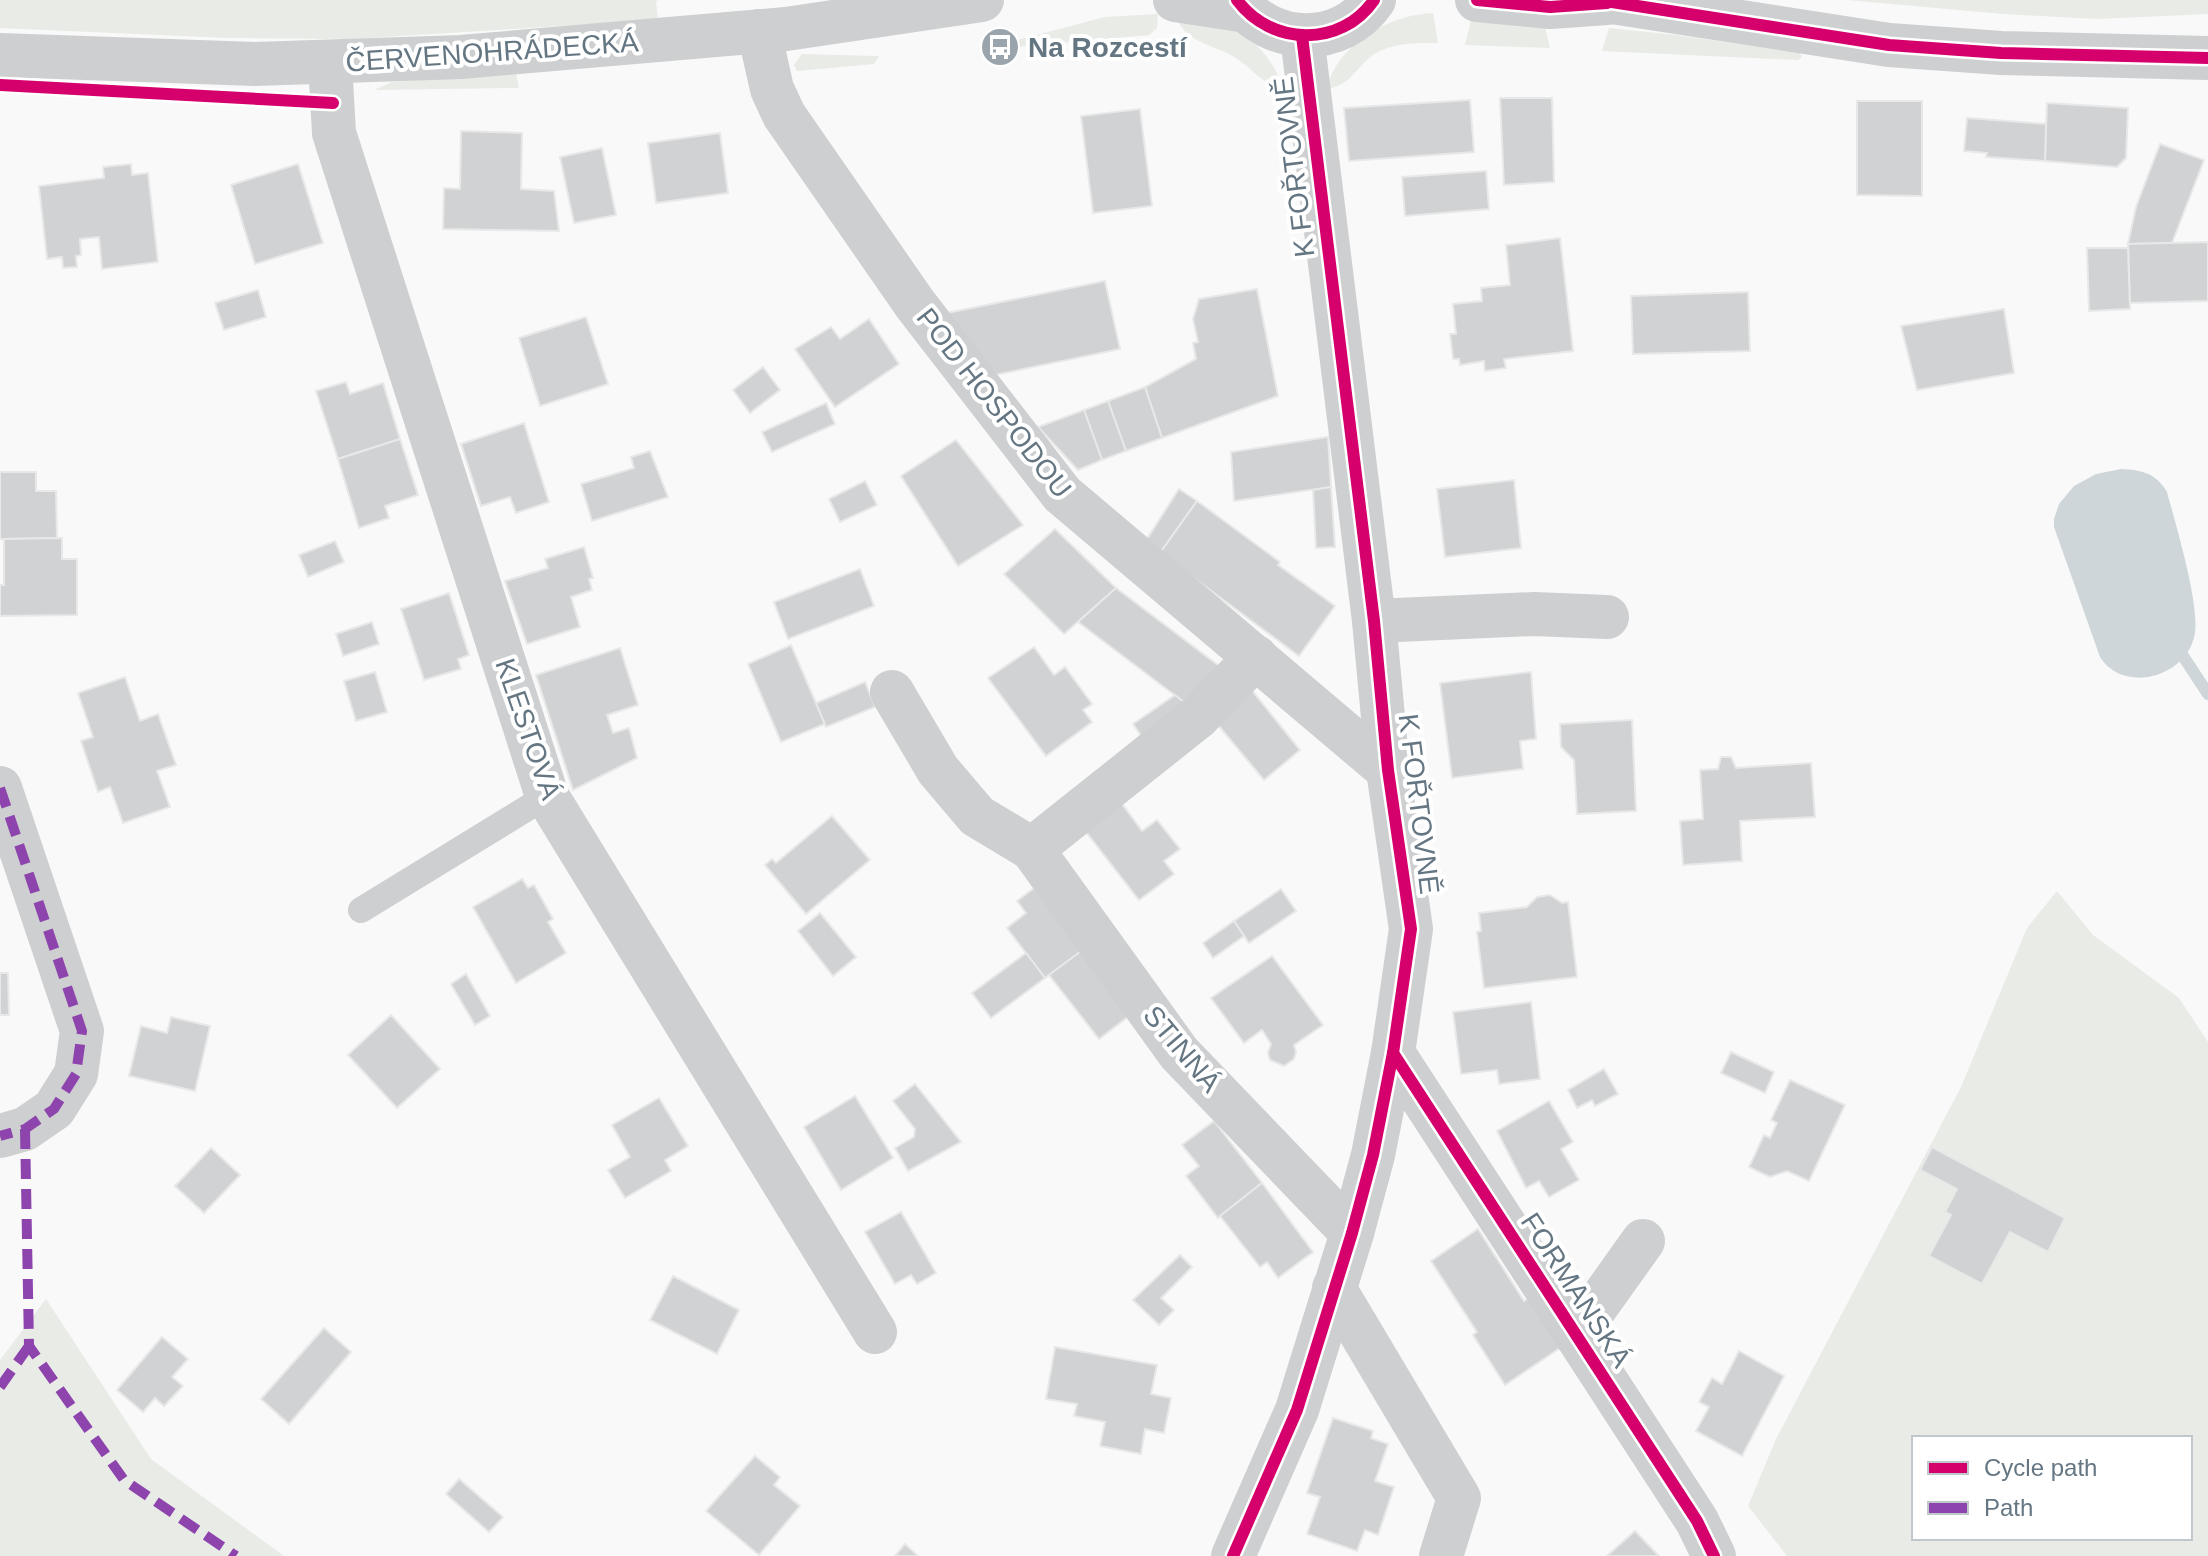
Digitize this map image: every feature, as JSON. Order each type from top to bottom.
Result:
[{"type":"street","name":"ČERVENOHRÁDECKÁ","points":[[0,55],[183,63],[330,63],[461,57],[759,31],[982,0]]},
{"type":"street","points":[[1175,0],[1242,6],[1265,25],[1279,32],[1302,36],[1334,31],[1348,25],[1382,1]]},
{"type":"street","points":[[1477,0],[1550,7],[1603,2],[1889,45],[2001,53],[2208,58]]},
{"type":"street","name":"POD HOSPODOU","points":[[759,31],[772,89],[784,115],[915,304],[1062,494],[1388,770]]},
{"type":"street","name":"K FOŘTOVNĚ","points":[[1233,1556],[1297,1410],[1352,1233],[1373,1155],[1393,1053],[1411,929],[1388,770],[1374,621],[1302,36]]},
{"type":"street","name":"KLESTOVÁ","points":[[330,63],[334,133],[547,796],[875,1332]]},
{"type":"street","points":[[1374,621],[1534,614],[1607,617]]},
{"type":"street","points":[[1032,849],[1198,717],[1256,657]]},
{"type":"street","name":"STINNÁ","points":[[892,692],[938,770],[977,816],[1032,849],[1179,1053],[1352,1233]]},
{"type":"street","points":[[0,788],[82,1031],[76,1074],[54,1109],[25,1129],[0,1136]]},
{"type":"street","name":"FORMANSKÁ","points":[[1393,1053],[1697,1521],[1714,1556]]},
{"type":"street","points":[[1576,1335],[1643,1241]]},
{"type":"street","points":[[1334,1288],[1459,1498],[1441,1556]]},
{"type":"lane","points":[[361,910],[547,796]]},
{"type":"shaded area","points":[[0,0],[659,0],[656,1],[658,20],[350,39],[227,38],[0,28]]},
{"type":"shaded area","points":[[1847,0],[2208,0],[2208,14],[2097,19]]},
{"type":"shaded area","points":[[1433,13],[1438,43],[1407,44],[1384,49],[1369,58],[1341,84],[1326,89],[1342,58],[1368,34],[1399,19]]},
{"type":"shaded area","points":[[1158,14],[1157,28],[1149,35],[1006,48],[1005,43],[1105,17]]},
{"type":"shaded area","points":[[1472,16],[1544,23],[1550,48],[1465,45]]},
{"type":"shaded area","points":[[1178,21],[1217,24],[1243,34],[1268,59],[1284,90],[1265,81],[1236,58],[1196,39]]},
{"type":"shaded area","points":[[1609,28],[1800,53],[1802,57],[1798,60],[1602,51]]},
{"type":"shaded area","points":[[802,54],[879,56],[874,64],[797,71],[794,65]]},
{"type":"shaded area","points":[[516,73],[519,88],[374,90],[392,82]]},
{"type":"shaded area","points":[[2121,469],[2148,474],[2167,492],[2194,602],[2195,633],[2189,649],[2172,668],[2148,677],[2120,674],[2100,657],[2054,527],[2059,504],[2074,486],[2096,474]]},
{"type":"shaded area","points":[[2057,891],[2093,935],[2179,998],[2208,1042],[2208,1556],[1787,1556],[1748,1506],[1776,1439],[1961,1087],[2027,928]]},
{"type":"shaded area","points":[[46,1299],[151,1459],[284,1556],[0,1556],[0,1360]]},
{"type":"building","points":[[1500,98],[1552,98],[1554,182],[1504,185]]},
{"type":"building","points":[[1470,100],[1474,152],[1349,161],[1344,108]]},
{"type":"building","points":[[1857,101],[1922,101],[1922,196],[1857,195]]},
{"type":"building","points":[[2047,103],[2128,108],[2126,158],[2117,167],[2045,161]]},
{"type":"building","points":[[1140,109],[1152,206],[1093,213],[1081,116]]},
{"type":"building","points":[[1967,118],[2046,124],[2045,161],[1986,157],[1987,153],[1964,151]]},
{"type":"building","points":[[461,131],[522,133],[521,189],[554,191],[559,231],[443,229],[444,188],[460,189]]},
{"type":"building","points":[[720,133],[728,193],[656,203],[648,143]]},
{"type":"building","points":[[2160,144],[2204,160],[2172,243],[2128,244],[2136,207]]},
{"type":"building","points":[[602,148],[616,215],[574,223],[560,157]]},
{"type":"building","points":[[131,164],[132,175],[148,173],[158,262],[102,269],[99,237],[80,239],[81,255],[76,256],[77,267],[63,268],[62,257],[47,259],[39,186],[104,178],[103,167]]},
{"type":"building","points":[[298,164],[323,243],[255,264],[231,185]]},
{"type":"building","points":[[1486,171],[1489,209],[1405,216],[1402,177]]},
{"type":"building","points":[[1560,238],[1573,351],[1504,359],[1506,368],[1485,371],[1484,361],[1460,365],[1459,359],[1453,359],[1450,334],[1456,334],[1453,304],[1482,301],[1481,288],[1510,285],[1506,245]]},
{"type":"building","points":[[2208,242],[2208,301],[2130,303],[2128,244]]},
{"type":"building","points":[[2087,248],[2128,248],[2130,309],[2089,311]]},
{"type":"building","points":[[1105,281],[1120,349],[990,376],[947,313]]},
{"type":"building","points":[[1257,289],[1278,396],[1162,438],[1145,387],[1196,359],[1193,343],[1198,342],[1193,319],[1199,299]]},
{"type":"building","points":[[258,290],[266,317],[224,330],[215,303]]},
{"type":"building","points":[[1748,292],[1750,351],[1633,354],[1631,296]]},
{"type":"building","points":[[2004,309],[2014,373],[1917,390],[1901,326]]},
{"type":"building","points":[[586,317],[608,384],[540,406],[519,338]]},
{"type":"building","points":[[869,319],[899,364],[835,407],[795,349],[831,327],[840,339]]},
{"type":"building","points":[[763,367],[780,390],[750,413],[733,390]]},
{"type":"building","points":[[346,382],[350,394],[383,383],[400,439],[338,459],[316,391]]},
{"type":"building","points":[[1145,387],[1162,438],[1126,451],[1108,401]]},
{"type":"building","points":[[1108,401],[1126,451],[1102,460],[1084,410]]},
{"type":"building","points":[[826,403],[835,424],[772,452],[762,432]]},
{"type":"building","points":[[1084,410],[1102,460],[1078,470],[1038,427]]},
{"type":"building","points":[[524,423],[549,502],[516,513],[510,497],[481,506],[461,444]]},
{"type":"building","points":[[1328,437],[1331,487],[1234,501],[1231,452]]},
{"type":"building","points":[[400,439],[418,495],[385,506],[389,518],[359,528],[338,459]]},
{"type":"building","points":[[956,440],[1023,525],[958,566],[901,476]]},
{"type":"building","points":[[650,451],[668,497],[592,521],[581,484],[634,468],[631,457]]},
{"type":"building","points":[[0,472],[36,472],[36,491],[56,491],[57,538],[0,539]]},
{"type":"building","points":[[1514,480],[1521,548],[1445,557],[1437,489]]},
{"type":"building","points":[[865,481],[877,505],[840,522],[829,499]]},
{"type":"building","points":[[1331,487],[1335,547],[1316,548],[1313,490]]},
{"type":"building","points":[[1179,489],[1197,501],[1160,553],[1147,539]]},
{"type":"building","points":[[1197,501],[1335,606],[1299,656],[1160,553]]},
{"type":"building","points":[[1055,529],[1116,588],[1064,634],[1004,574]]},
{"type":"building","points":[[62,538],[62,559],[77,559],[77,615],[0,616],[4,539]]},
{"type":"building","points":[[335,541],[344,562],[308,577],[299,555]]},
{"type":"building","points":[[584,547],[593,578],[589,579],[592,590],[571,597],[580,627],[527,644],[505,581],[548,568],[545,559]]},
{"type":"building","points":[[860,569],[874,606],[788,639],[774,602]]},
{"type":"building","points":[[1116,588],[1227,672],[1193,709],[1078,622]]},
{"type":"building","points":[[449,593],[469,655],[458,659],[461,669],[424,680],[401,609]]},
{"type":"building","points":[[372,622],[379,644],[343,656],[336,634]]},
{"type":"building","points":[[791,645],[825,724],[781,742],[748,664]]},
{"type":"building","points":[[1034,647],[1054,675],[1065,667],[1092,704],[1083,710],[1092,722],[1046,756],[988,678]]},
{"type":"building","points":[[620,648],[638,705],[607,715],[613,733],[629,728],[637,758],[573,790],[536,675]]},
{"type":"building","points":[[375,672],[387,712],[356,721],[344,681]]},
{"type":"building","points":[[1531,672],[1536,739],[1520,741],[1523,769],[1452,778],[1440,683]]},
{"type":"building","points":[[125,677],[140,721],[158,714],[176,765],[157,771],[170,807],[123,823],[110,787],[98,792],[81,741],[93,737],[78,693]]},
{"type":"building","points":[[865,682],[875,707],[826,727],[816,703]]},
{"type":"building","points":[[1250,688],[1300,750],[1264,780],[1213,719]]},
{"type":"building","points":[[1175,695],[1193,709],[1147,744],[1133,724]]},
{"type":"building","points":[[1632,720],[1636,811],[1577,814],[1574,760],[1561,747],[1560,724]]},
{"type":"building","points":[[1721,757],[1731,757],[1736,768],[1811,763],[1815,817],[1740,821],[1742,861],[1683,865],[1680,821],[1703,819],[1700,770],[1718,769]]},
{"type":"building","points":[[1117,797],[1142,831],[1157,820],[1180,849],[1164,861],[1174,874],[1139,900],[1080,824]]},
{"type":"building","points":[[832,816],[870,860],[806,914],[765,865],[772,859],[776,863]]},
{"type":"building","points":[[522,879],[528,888],[534,885],[553,919],[548,922],[566,953],[516,983],[473,907]]},
{"type":"building","points":[[1037,886],[1084,949],[1045,978],[1007,928],[1026,913],[1017,901]]},
{"type":"building","points":[[1281,889],[1296,911],[1249,943],[1234,921]]},
{"type":"building","points":[[1550,895],[1562,903],[1568,902],[1577,977],[1484,988],[1477,932],[1481,931],[1479,913],[1527,907],[1537,897]]},
{"type":"building","points":[[820,913],[856,957],[833,976],[798,931]]},
{"type":"building","points":[[1234,921],[1244,936],[1213,958],[1203,943]]},
{"type":"building","points":[[1084,949],[1133,1013],[1099,1039],[1049,975]]},
{"type":"building","points":[[1026,953],[1045,978],[991,1018],[972,993]]},
{"type":"building","points":[[1272,956],[1323,1025],[1294,1045],[1294,1059],[1284,1066],[1270,1060],[1268,1053],[1271,1044],[1262,1030],[1244,1043],[1211,998]]},
{"type":"building","points":[[0,973],[8,973],[9,1015],[0,1015]]},
{"type":"building","points":[[466,974],[490,1016],[475,1025],[451,984]]},
{"type":"building","points":[[1531,1002],[1540,1079],[1499,1084],[1497,1070],[1461,1074],[1453,1012]]},
{"type":"building","points":[[391,1015],[440,1069],[397,1108],[348,1055]]},
{"type":"building","points":[[171,1017],[210,1026],[195,1091],[129,1076],[141,1026],[167,1033]]},
{"type":"building","points":[[1731,1052],[1774,1072],[1765,1093],[1721,1073]]},
{"type":"building","points":[[1604,1069],[1618,1094],[1595,1106],[1592,1100],[1577,1108],[1568,1090]]},
{"type":"building","points":[[1790,1080],[1845,1105],[1809,1181],[1787,1171],[1770,1177],[1749,1167],[1764,1135],[1770,1138],[1777,1123],[1771,1120]]},
{"type":"building","points":[[915,1084],[961,1142],[908,1171],[895,1148],[914,1137],[915,1129],[893,1101]]},
{"type":"building","points":[[855,1096],[893,1158],[841,1190],[804,1127]]},
{"type":"building","points":[[659,1098],[688,1146],[665,1160],[671,1171],[625,1198],[608,1170],[630,1157],[612,1125]]},
{"type":"building","points":[[1549,1101],[1573,1142],[1561,1149],[1579,1180],[1549,1197],[1539,1181],[1526,1188],[1497,1131]]},
{"type":"building","points":[[1214,1121],[1262,1183],[1218,1218],[1186,1176],[1199,1166],[1182,1145]]},
{"type":"building","points":[[1932,1147],[2065,1218],[2048,1252],[2010,1232],[1982,1284],[1929,1256],[1951,1215],[1945,1212],[1957,1189],[1920,1170]]},
{"type":"building","points":[[211,1148],[240,1175],[204,1213],[175,1186]]},
{"type":"building","points":[[1262,1183],[1313,1252],[1278,1278],[1267,1262],[1260,1267],[1220,1216]]},
{"type":"building","points":[[901,1212],[936,1273],[917,1284],[911,1275],[895,1284],[865,1232]]},
{"type":"building","points":[[1478,1229],[1524,1301],[1531,1297],[1560,1348],[1505,1385],[1473,1335],[1477,1332],[1431,1261]]},
{"type":"building","points":[[1180,1255],[1192,1267],[1161,1298],[1174,1310],[1159,1325],[1133,1300]]},
{"type":"building","points":[[673,1276],[739,1310],[717,1354],[650,1320]]},
{"type":"building","points":[[324,1328],[351,1352],[289,1424],[261,1399]]},
{"type":"building","points":[[162,1337],[188,1359],[172,1377],[183,1386],[164,1406],[155,1398],[143,1412],[117,1390]]},
{"type":"building","points":[[1055,1347],[1157,1365],[1151,1394],[1171,1398],[1164,1433],[1145,1429],[1141,1454],[1100,1446],[1105,1422],[1074,1416],[1077,1404],[1046,1399]]},
{"type":"building","points":[[1739,1351],[1784,1376],[1742,1456],[1696,1431],[1709,1407],[1699,1402],[1712,1378],[1722,1384]]},
{"type":"building","points":[[1333,1418],[1373,1431],[1371,1438],[1388,1444],[1375,1481],[1394,1487],[1378,1535],[1365,1530],[1357,1551],[1307,1534],[1320,1497],[1307,1493]]},
{"type":"building","points":[[755,1456],[780,1477],[774,1485],[800,1506],[759,1555],[706,1511]]},
{"type":"building","points":[[459,1479],[503,1517],[489,1532],[446,1494]]},
{"type":"building","points":[[1635,1531],[1659,1556],[1607,1556]]},
{"type":"building","points":[[905,1544],[918,1556],[895,1556]]},
{"type":"waterway","points":[[2177,647],[2208,694]]},
{"type":"marked path","points":[[0,788],[82,1031],[76,1074],[54,1109],[25,1129],[0,1136]]},
{"type":"marked path","points":[[25,1129],[29,1346],[124,1480],[236,1556]]},
{"type":"marked path","points":[[0,1387],[29,1346]]},
{"type":"cycle path","points":[[1237,0],[1251,15],[1268,26],[1287,33],[1306,35],[1343,27],[1360,16],[1374,0]]},
{"type":"cycle path","points":[[1477,0],[1550,7],[1607,3]]},
{"type":"cycle path","points":[[1599,0],[1889,45],[2001,53],[2208,58]]},
{"type":"cycle path","points":[[1233,1556],[1297,1410],[1352,1233],[1373,1155],[1393,1053],[1411,929],[1388,770],[1374,621],[1302,36]]},
{"type":"cycle path","points":[[0,85],[333,103]]},
{"type":"cycle path","points":[[1393,1053],[1697,1521],[1714,1556]]},
{"type":"place","name":"Na Rozcestí","points":[[1000,47]]}]
